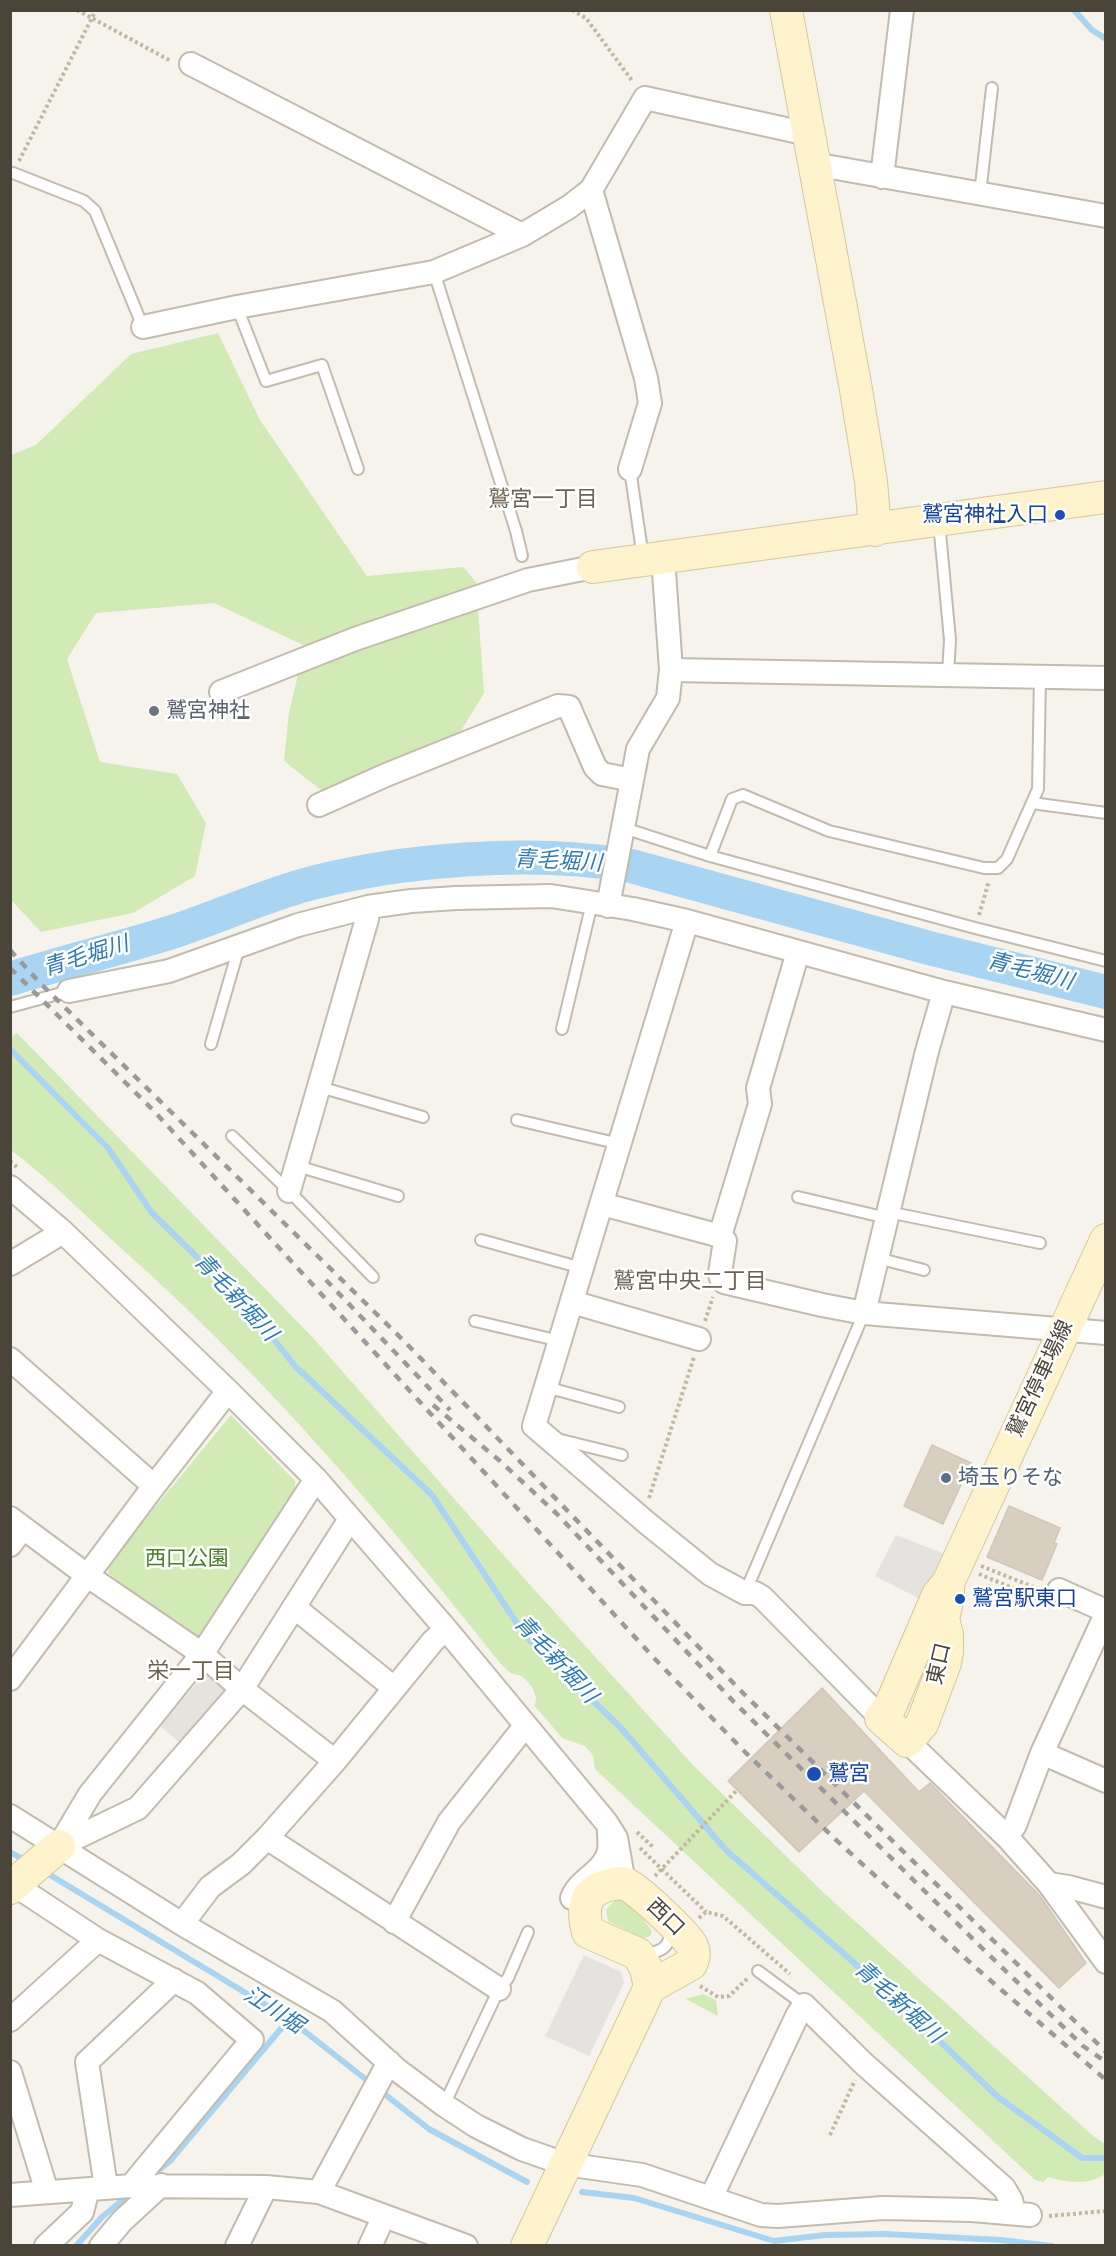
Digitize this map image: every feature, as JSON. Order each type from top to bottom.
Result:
[{"type":"street","points":[[786,10],[855,384],[871,481],[875,530]]},
{"type":"street","points":[[882,177],[902,10]]},
{"type":"street","points":[[191,64],[522,235]]},
{"type":"street","points":[[142,327],[237,307],[434,272],[522,235],[569,207],[591,190],[645,98],[808,134]]},
{"type":"street","points":[[814,164],[1106,216]]},
{"type":"street","points":[[591,190],[646,378],[650,403],[630,469]]},
{"type":"street","points":[[221,692],[355,639],[518,584],[593,567],[1106,497]]},
{"type":"street","points":[[604,901],[623,833],[638,749],[668,698],[671,670],[653,559]]},
{"type":"street","points":[[671,670],[1106,678]]},
{"type":"street","points":[[319,805],[386,775],[558,706],[568,707],[595,767],[602,774],[632,780]]},
{"type":"street","points":[[69,991],[158,974],[298,925],[368,907],[423,900],[550,896],[604,901],[687,921],[944,992],[1106,1030]]},
{"type":"street","points":[[289,1191],[367,920],[368,907]]},
{"type":"street","points":[[687,921],[534,1426],[710,1574],[745,1593],[755,1593],[762,1597],[881,1718],[1007,1837],[1049,1884],[1106,1962]]},
{"type":"street","points":[[720,1236],[760,1104],[758,1088],[798,952]]},
{"type":"street","points":[[864,1313],[927,1051],[944,992]]},
{"type":"street","points":[[10,1187],[63,1232],[316,1479],[446,1629],[609,1827],[618,1846],[624,1883],[600,1886],[590,1896],[585,1903],[584,1913],[588,1932]]},
{"type":"street","points":[[602,1204],[720,1236],[725,1241],[721,1278],[724,1282],[864,1313],[1106,1333]]},
{"type":"street","points":[[10,1264],[63,1232]]},
{"type":"street","name":"鷲宮停車場線","points":[[961,1578],[1064,1329],[1106,1240]]},
{"type":"street","points":[[572,1302],[699,1339]]},
{"type":"street","points":[[12,1363],[154,1486]]},
{"type":"street","points":[[13,1671],[228,1391]]},
{"type":"street","points":[[59,1846],[90,1794],[202,1654],[316,1479]]},
{"type":"street","points":[[131,2186],[252,2040],[196,1993],[98,1940],[12,1885],[59,1846],[138,1808],[242,1689],[350,1519]]},
{"type":"street","points":[[15,1530],[88,1576],[202,1654],[242,1689],[335,1761]]},
{"type":"street","name":"東口","points":[[881,1718],[890,1707],[938,1594],[961,1578]]},
{"type":"street","name":"東口","points":[[907,1741],[922,1724],[947,1652],[947,1635],[943,1619],[948,1597],[961,1578]]},
{"type":"street","points":[[1007,1837],[1015,1825],[1042,1753],[1106,1612],[1055,1597]]},
{"type":"street","points":[[294,1607],[394,1688]]},
{"type":"street","points":[[182,1924],[210,1887],[241,1864],[267,1838],[335,1761],[433,1641],[446,1629]]},
{"type":"street","points":[[899,1684],[901,1697],[907,1703],[919,1704],[932,1695]]},
{"type":"street","points":[[394,1922],[449,1822],[525,1726]]},
{"type":"street","points":[[1042,1753],[1106,1781]]},
{"type":"street","points":[[10,1816],[182,1924],[332,2011],[389,2062],[444,2105],[476,2126],[522,2149],[565,2164],[642,2175],[761,2215],[778,2216],[883,2208],[1022,2214]]},
{"type":"street","points":[[526,2246],[650,1987],[646,1968],[638,1954],[588,1932],[577,1922],[573,1912],[572,1900],[577,1888],[598,1869],[607,1857],[609,1827]]},
{"type":"street","points":[[267,1838],[499,1989]]},
{"type":"street","name":"西口","points":[[624,1883],[632,1886],[669,1920],[688,1940],[694,1955],[691,1964],[685,1969],[650,1987]]},
{"type":"street","points":[[1049,1884],[1106,1897]]},
{"type":"street","points":[[10,2020],[98,1940]]},
{"type":"street","points":[[46,2246],[82,2212],[97,2188],[87,2062],[174,1980]]},
{"type":"street","points":[[711,2198],[797,2016],[804,2006],[864,2064],[1004,2188],[1022,2214]]},
{"type":"street","points":[[319,2192],[389,2062]]},
{"type":"street","points":[[10,2072],[47,2192]]},
{"type":"street","points":[[10,2195],[131,2186],[266,2187],[319,2192],[466,2246]]},
{"type":"street","points":[[101,2246],[122,2221],[161,2186]]},
{"type":"street","points":[[237,2246],[266,2187]]},
{"type":"street","points":[[370,2246],[384,2216]]},
{"type":"lane","points":[[980,194],[992,88]]},
{"type":"lane","points":[[13,173],[84,201],[95,211],[142,327]]},
{"type":"lane","points":[[434,272],[522,556]]},
{"type":"lane","points":[[237,307],[266,381],[322,365],[358,469]]},
{"type":"lane","points":[[630,469],[653,559]]},
{"type":"lane","points":[[939,521],[950,640],[948,674]]},
{"type":"lane","points":[[710,856],[732,799],[743,795],[829,831],[993,869],[998,868],[1007,859],[1038,789],[1040,676]]},
{"type":"lane","points":[[1032,803],[1106,813]]},
{"type":"lane","points":[[623,833],[1106,961]]},
{"type":"lane","points":[[562,1029],[604,901]]},
{"type":"lane","points":[[211,1044],[237,954],[236,946]]},
{"type":"lane","points":[[10,1007],[69,991]]},
{"type":"lane","points":[[320,1087],[423,1116]]},
{"type":"lane","points":[[517,1120],[620,1144]]},
{"type":"lane","points":[[232,1136],[372,1277]]},
{"type":"lane","points":[[297,1166],[398,1196]]},
{"type":"lane","points":[[798,1197],[1040,1242]]},
{"type":"lane","points":[[482,1240],[582,1268]]},
{"type":"lane","points":[[877,1258],[924,1270]]},
{"type":"lane","points":[[745,1593],[864,1313]]},
{"type":"lane","points":[[475,1321],[560,1341]]},
{"type":"lane","points":[[546,1387],[619,1407]]},
{"type":"lane","points":[[548,1437],[622,1455]]},
{"type":"lane","points":[[638,1954],[664,1949],[669,1943],[669,1920]]},
{"type":"lane","points":[[444,2105],[499,1989],[508,1978],[528,1932]]},
{"type":"lane","points":[[754,1972],[804,2006]]},
{"type":"path","points":[[77,10],[180,66],[191,64]]},
{"type":"path","points":[[13,173],[96,10]]},
{"type":"path","points":[[572,10],[586,18],[645,98]]},
{"type":"path","points":[[975,928],[993,869]]},
{"type":"path","points":[[642,1519],[717,1284],[721,1278]]},
{"type":"path","points":[[976,1564],[1055,1597]]},
{"type":"path","points":[[961,1578],[1055,1597]]},
{"type":"path","points":[[662,1868],[737,1790]]},
{"type":"path","points":[[651,1859],[706,1912]]},
{"type":"path","points":[[700,1985],[718,1997],[729,1996],[754,1972]]},
{"type":"path","points":[[830,2135],[864,2064]]},
{"type":"path","points":[[1022,2214],[1044,2216],[1106,2211]]},
{"type":"shaded area","points":[[896,1535],[950,1556],[926,1602],[875,1576]]},
{"type":"shaded area","points":[[205,1673],[226,1690],[181,1744],[160,1726]]},
{"type":"shaded area","points":[[584,1955],[621,1972],[624,1983],[589,2056],[545,2036]]},
{"type":"green space","points":[[218,333],[260,420],[367,576],[463,567],[476,582],[484,693],[445,757],[340,805],[284,761],[289,712],[305,646],[214,603],[96,613],[67,659],[100,762],[177,774],[206,823],[195,876],[133,913],[41,932],[11,900],[11,455],[36,445],[131,354]]},
{"type":"green space","points":[[17,1033],[314,1339],[522,1576],[694,1766],[825,1894],[1092,2135],[1105,2144],[1105,2174],[1085,2182],[1048,2177],[1043,2182],[1035,2180],[595,1769],[593,1755],[585,1746],[562,1738],[535,1706],[536,1697],[532,1687],[522,1676],[510,1673],[500,1663],[370,1504],[279,1403],[183,1306],[58,1189],[11,1150],[11,1037]]},
{"type":"green space","name":"西口公園","points":[[231,1415],[295,1481],[295,1493],[202,1644],[108,1573],[110,1562]]},
{"type":"green space","points":[[616,1899],[628,1901],[650,1928],[652,1932],[650,1936],[643,1938],[608,1921],[606,1910]]},
{"type":"green space","points":[[703,1994],[716,2000],[718,2016],[686,1999]]},
{"type":"building","points":[[932,1445],[971,1463],[943,1524],[904,1506]]},
{"type":"building","points":[[1009,1506],[1060,1528],[1054,1543],[1057,1544],[1042,1580],[987,1557]]},
{"type":"building","points":[[822,1688],[919,1792],[930,1783],[1040,1896],[1086,1963],[1059,1988],[864,1791],[799,1852],[728,1781]]},
{"type":"waterway","points":[[1074,10],[1092,30],[1106,39]]},
{"type":"waterway","name":"青毛堀川","points":[[10,979],[172,932],[285,891],[339,877],[422,863],[551,858],[631,866],[929,948],[1106,992]]},
{"type":"waterway","name":"青毛新堀川","points":[[10,1049],[108,1148],[152,1213],[249,1308],[295,1366],[432,1495],[524,1634],[621,1728],[726,1850],[902,2005],[998,2097],[1082,2158],[1106,2158]]},
{"type":"waterway","name":"江川堀","points":[[10,1852],[26,1861]]},
{"type":"waterway","name":"江川堀","points":[[45,1872],[289,2019],[429,2129],[527,2182]]},
{"type":"waterway","points":[[154,2174],[170,2161],[289,2019]]},
{"type":"waterway","name":"江川堀","points":[[582,2192],[634,2198],[774,2241],[825,2235],[885,2234],[1001,2240],[1052,2246]]},
{"type":"waterway","points":[[76,2246],[102,2217],[130,2194]]},
{"type":"railway","points":[[10,950],[40,983],[403,1340],[744,1694],[1106,2052]]},
{"type":"railway","points":[[10,968],[153,1110],[654,1658],[745,1752],[835,1839],[976,1968],[1106,2080]]},
{"type":"railway","points":[[326,1280],[450,1410]]},
{"type":"railway","points":[[433,1405],[500,1461],[557,1514],[734,1702],[1083,2046],[1106,2062]]},
{"type":"place","name":"鷲宮神社入口","points":[[1060,515]]},
{"type":"place","name":"鷲宮神社","points":[[154,711]]},
{"type":"place","name":"埼玉りそな","points":[[946,1478]]},
{"type":"place","name":"鷲宮駅東口","points":[[960,1599]]},
{"type":"place","name":"鷲宮","points":[[814,1774]]},
{"type":"district","name":"鷲宮一丁目","points":[[543,500]]},
{"type":"district","name":"鷲宮中央二丁目","points":[[690,1282]]},
{"type":"district","name":"栄一丁目","points":[[191,1672]]}]
